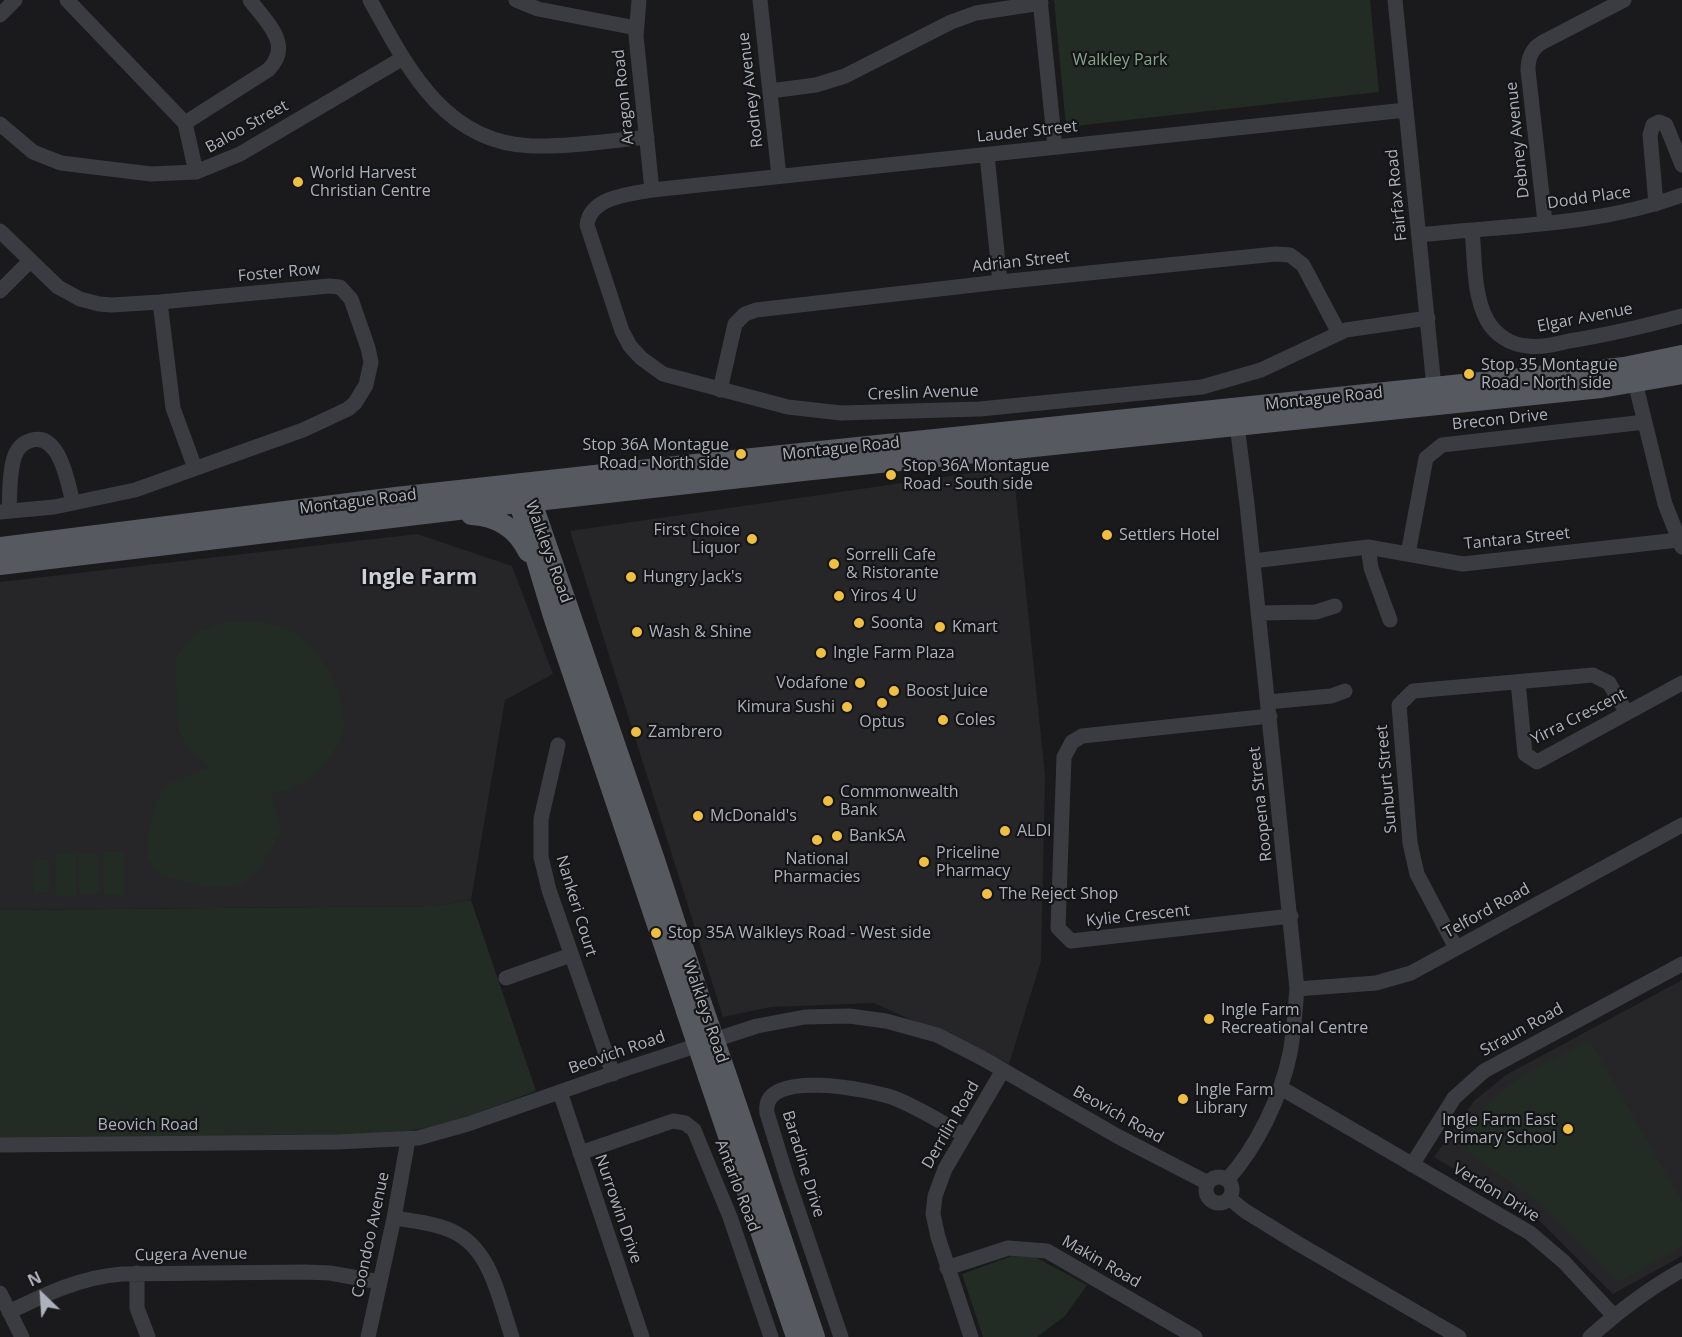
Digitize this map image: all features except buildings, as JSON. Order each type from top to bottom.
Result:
[{"type":"main road","name":"Montague Road","points":[[1634,374],[1682,355]]},
{"type":"main road","name":"Montague Road","points":[[0,547],[520,483],[1236,417],[1634,374],[1682,374]]},
{"type":"main road","name":"Montague Road","points":[[0,565],[1236,417]]},
{"type":"main road","name":"Walkleys Road","points":[[520,483],[542,579],[717,1075],[815,1337]]},
{"type":"main road","points":[[547,545],[549,523],[560,508],[566,504],[605,494]]},
{"type":"main road","name":"Walkleys Road","points":[[526,502],[547,545],[655,860],[694,1007]]},
{"type":"main road","points":[[443,512],[481,516],[506,525],[522,542],[542,579]]},
{"type":"main road","name":"Walkleys Road","points":[[717,1075],[796,1337]]},
{"type":"street","points":[[0,15],[15,0]]},
{"type":"street","points":[[67,0],[139,72],[185,123],[196,172]]},
{"type":"street","points":[[185,123],[268,70],[277,60],[280,48],[277,38],[250,0]]},
{"type":"street","points":[[370,0],[422,87],[444,111],[458,121],[492,138],[531,146],[647,137]]},
{"type":"street","points":[[516,0],[538,9],[636,28]]},
{"type":"street","name":"Aragon Road","points":[[639,0],[636,28],[652,190]]},
{"type":"street","name":"Rodney Avenue","points":[[760,0],[779,176]]},
{"type":"street","name":"Fairfax Road","points":[[1395,0],[1434,396]]},
{"type":"street","name":"Debney Avenue","points":[[1545,222],[1528,70],[1530,56],[1537,45],[1624,0]]},
{"type":"street","points":[[770,91],[810,86],[845,76],[951,22],[976,13],[1040,2],[1055,147]]},
{"type":"street","name":"Baloo Street","points":[[0,124],[33,152],[61,163],[151,174],[196,172],[240,154],[403,58]]},
{"type":"street","name":"Lauder Street","points":[[652,190],[1406,110]]},
{"type":"street","name":"Dodd Place","points":[[1656,204],[1650,135],[1653,125],[1659,122],[1666,126],[1682,165]]},
{"type":"street","points":[[987,155],[1000,282]]},
{"type":"street","name":"Creslin Avenue","points":[[652,190],[611,200],[597,206],[589,216],[588,230],[626,340],[645,363],[663,374],[788,406],[841,413],[980,409],[1209,385],[1261,370],[1339,333],[1358,327],[1428,318]]},
{"type":"street","name":"Dodd Place","points":[[1419,235],[1605,216],[1656,204],[1682,195]]},
{"type":"street","name":"Elgar Avenue","points":[[1472,230],[1478,287],[1484,314],[1496,332],[1509,341],[1532,346],[1558,343],[1601,336],[1682,316]]},
{"type":"street","name":"Foster Row","points":[[0,231],[58,287],[80,299],[112,305],[329,286],[340,287],[351,299],[368,348],[371,363],[369,377],[361,394],[348,409],[303,430],[135,490],[73,503],[4,511],[14,456],[22,444],[34,439],[48,442],[56,450],[73,503]]},
{"type":"street","name":"Adrian Street","points":[[720,390],[733,331],[740,318],[750,312],[1000,282],[1284,254],[1296,258],[1303,265],[1339,333]]},
{"type":"street","points":[[0,291],[30,261]]},
{"type":"street","points":[[160,302],[173,408],[195,468]]},
{"type":"street","points":[[1634,374],[1665,504],[1680,544]]},
{"type":"street","name":"Roopena Street","points":[[1227,1180],[1236,1170],[1259,1132],[1281,1088],[1290,1052],[1298,989],[1236,417]]},
{"type":"street","name":"Brecon Drive","points":[[1408,554],[1426,458],[1442,445],[1645,422]]},
{"type":"street","name":"Tantara Street","points":[[1253,561],[1368,547],[1463,564],[1680,544]]},
{"type":"street","points":[[1368,547],[1371,568],[1390,620]]},
{"type":"street","points":[[1258,613],[1316,612],[1335,606]]},
{"type":"street","name":"Sunburt Street","points":[[1456,948],[1417,874],[1410,843],[1399,705],[1413,691],[1593,675],[1609,683],[1627,713]]},
{"type":"street","name":"Yirra Crescent","points":[[1518,682],[1525,754],[1537,762],[1682,683]]},
{"type":"street","points":[[1269,709],[1345,691]]},
{"type":"street","name":"Kylie Crescent","points":[[1269,709],[1082,736],[1072,742],[1064,757],[1058,928],[1071,941],[1291,916]]},
{"type":"street","name":"Nankeri Court","points":[[558,745],[541,819],[540,851],[549,890],[613,1074]]},
{"type":"street","name":"Telford Road","points":[[1298,989],[1376,983],[1411,973],[1682,825]]},
{"type":"street","points":[[506,978],[571,955]]},
{"type":"street","name":"Straun Road","points":[[1412,1165],[1454,1098],[1484,1071],[1682,964]]},
{"type":"street","name":"Beovich Road","points":[[0,1145],[408,1140],[445,1131],[757,1026],[805,1017],[835,1016],[886,1021],[937,1035],[1117,1136],[1208,1183]]},
{"type":"street","name":"Derrilin Road","points":[[971,1337],[935,1225],[935,1196],[940,1179],[1003,1070]]},
{"type":"street","name":"Baradine Drive","points":[[841,1337],[767,1113],[769,1098],[786,1088],[850,1087],[895,1098],[964,1135]]},
{"type":"street","name":"Verdon Drive","points":[[1281,1088],[1530,1233],[1564,1262],[1614,1316]]},
{"type":"street","name":"Nurrowin Drive","points":[[560,1092],[642,1337]]},
{"type":"street","name":"Antarlo Road","points":[[580,1153],[673,1121],[685,1124],[694,1130],[730,1217],[771,1337]]},
{"type":"street","name":"Coondoo Avenue","points":[[368,1337],[394,1218],[408,1140]]},
{"type":"street","points":[[1218,1177],[1227,1180],[1232,1189],[1229,1198],[1219,1203],[1210,1200],[1206,1191],[1208,1183],[1218,1177]]},
{"type":"street","points":[[1229,1198],[1245,1211],[1297,1243],[1459,1337]]},
{"type":"street","points":[[394,1218],[445,1228],[468,1241],[480,1254],[489,1271],[512,1337]]},
{"type":"street","name":"Makin Road","points":[[947,1268],[1008,1248],[1047,1251],[1195,1337]]},
{"type":"street","points":[[1590,1337],[1651,1287],[1682,1270]]},
{"type":"street","name":"Cugera Avenue","points":[[9,1312],[81,1280],[108,1275],[304,1272],[330,1273],[380,1282]]},
{"type":"street","points":[[137,1273],[137,1308],[148,1337]]},
{"type":"street","points":[[0,1293],[22,1337]]},
{"type":"shaded area","name":"Ingle Farm Plaza","points":[[1013,467],[1045,775],[1041,961],[1009,1064],[874,1003],[771,1007],[723,1017],[570,531]]},
{"type":"shaded area","points":[[417,534],[512,566],[553,674],[505,700],[471,900],[435,906],[0,910],[0,582]]},
{"type":"shaded area","name":"Ingle Farm East Primary School","points":[[1682,980],[1682,1256],[1613,1294],[1541,1222],[1434,1157],[1474,1101],[1506,1075]]},
{"type":"green space","name":"Walkley Park","points":[[1054,0],[1370,0],[1379,92],[1066,127]]},
{"type":"green space","points":[[261,621],[288,629],[310,646],[320,658],[340,698],[344,726],[341,738],[328,760],[313,776],[298,785],[271,794],[281,831],[262,865],[246,881],[237,885],[215,887],[158,874],[148,858],[148,831],[155,804],[165,785],[210,767],[187,747],[178,729],[175,658],[194,634],[222,622]]},
{"type":"green space","points":[[103,852],[124,852],[125,895],[104,895]]},
{"type":"green space","points":[[55,853],[76,853],[76,896],[56,896]]},
{"type":"green space","points":[[78,854],[99,854],[99,893],[79,894]]},
{"type":"green space","points":[[33,860],[49,860],[49,892],[34,893]]},
{"type":"green space","points":[[471,900],[536,1091],[435,1126],[368,1135],[0,1139],[0,910],[435,906]]},
{"type":"green space","name":"Ingle Farm East Primary School","points":[[1590,1041],[1682,1202],[1682,1246],[1619,1282],[1542,1205],[1459,1146],[1487,1104],[1524,1074]]},
{"type":"green space","points":[[1012,1256],[1035,1257],[1087,1285],[1065,1316],[1037,1337],[983,1337],[962,1274]]},
{"type":"place","name":"World Harvest Christian Centre","points":[[298,182]]},
{"type":"place","name":"Stop 35 Montague Road - North side","points":[[1469,374]]},
{"type":"place","name":"Stop 36A Montague Road - North side","points":[[741,454]]},
{"type":"place","name":"Stop 36A Montague Road - South side","points":[[891,475]]},
{"type":"place","name":"Settlers Hotel","points":[[1107,535]]},
{"type":"place","name":"First Choice Liquor","points":[[752,539]]},
{"type":"place","name":"Sorrelli Cafe & Ristorante","points":[[834,564]]},
{"type":"place","name":"Hungry Jack's","points":[[631,577]]},
{"type":"place","name":"Yiros 4 U","points":[[839,596]]},
{"type":"place","name":"Soonta","points":[[859,623]]},
{"type":"place","name":"Kmart","points":[[940,627]]},
{"type":"place","name":"Wash & Shine","points":[[637,632]]},
{"type":"place","name":"Ingle Farm Plaza","points":[[821,653]]},
{"type":"place","name":"Vodafone","points":[[860,683]]},
{"type":"place","name":"Boost Juice","points":[[894,691]]},
{"type":"place","name":"Optus","points":[[882,703]]},
{"type":"place","name":"Kimura Sushi","points":[[847,707]]},
{"type":"place","name":"Coles","points":[[943,720]]},
{"type":"place","name":"Zambrero","points":[[636,732]]},
{"type":"place","name":"Commonwealth Bank","points":[[828,801]]},
{"type":"place","name":"McDonald's","points":[[698,816]]},
{"type":"place","name":"ALDI","points":[[1005,831]]},
{"type":"place","name":"BankSA","points":[[837,836]]},
{"type":"place","name":"National Pharmacies","points":[[817,840]]},
{"type":"place","name":"Priceline Pharmacy","points":[[924,862]]},
{"type":"place","name":"The Reject Shop","points":[[987,894]]},
{"type":"place","name":"Stop 35A Walkleys Road - West side","points":[[656,933]]},
{"type":"place","name":"Ingle Farm Recreational Centre","points":[[1209,1019]]},
{"type":"place","name":"Ingle Farm Library","points":[[1183,1099]]},
{"type":"place","name":"Ingle Farm East Primary School","points":[[1568,1129]]},
{"type":"district","name":"Ingle Farm","points":[[419,578]]}]
